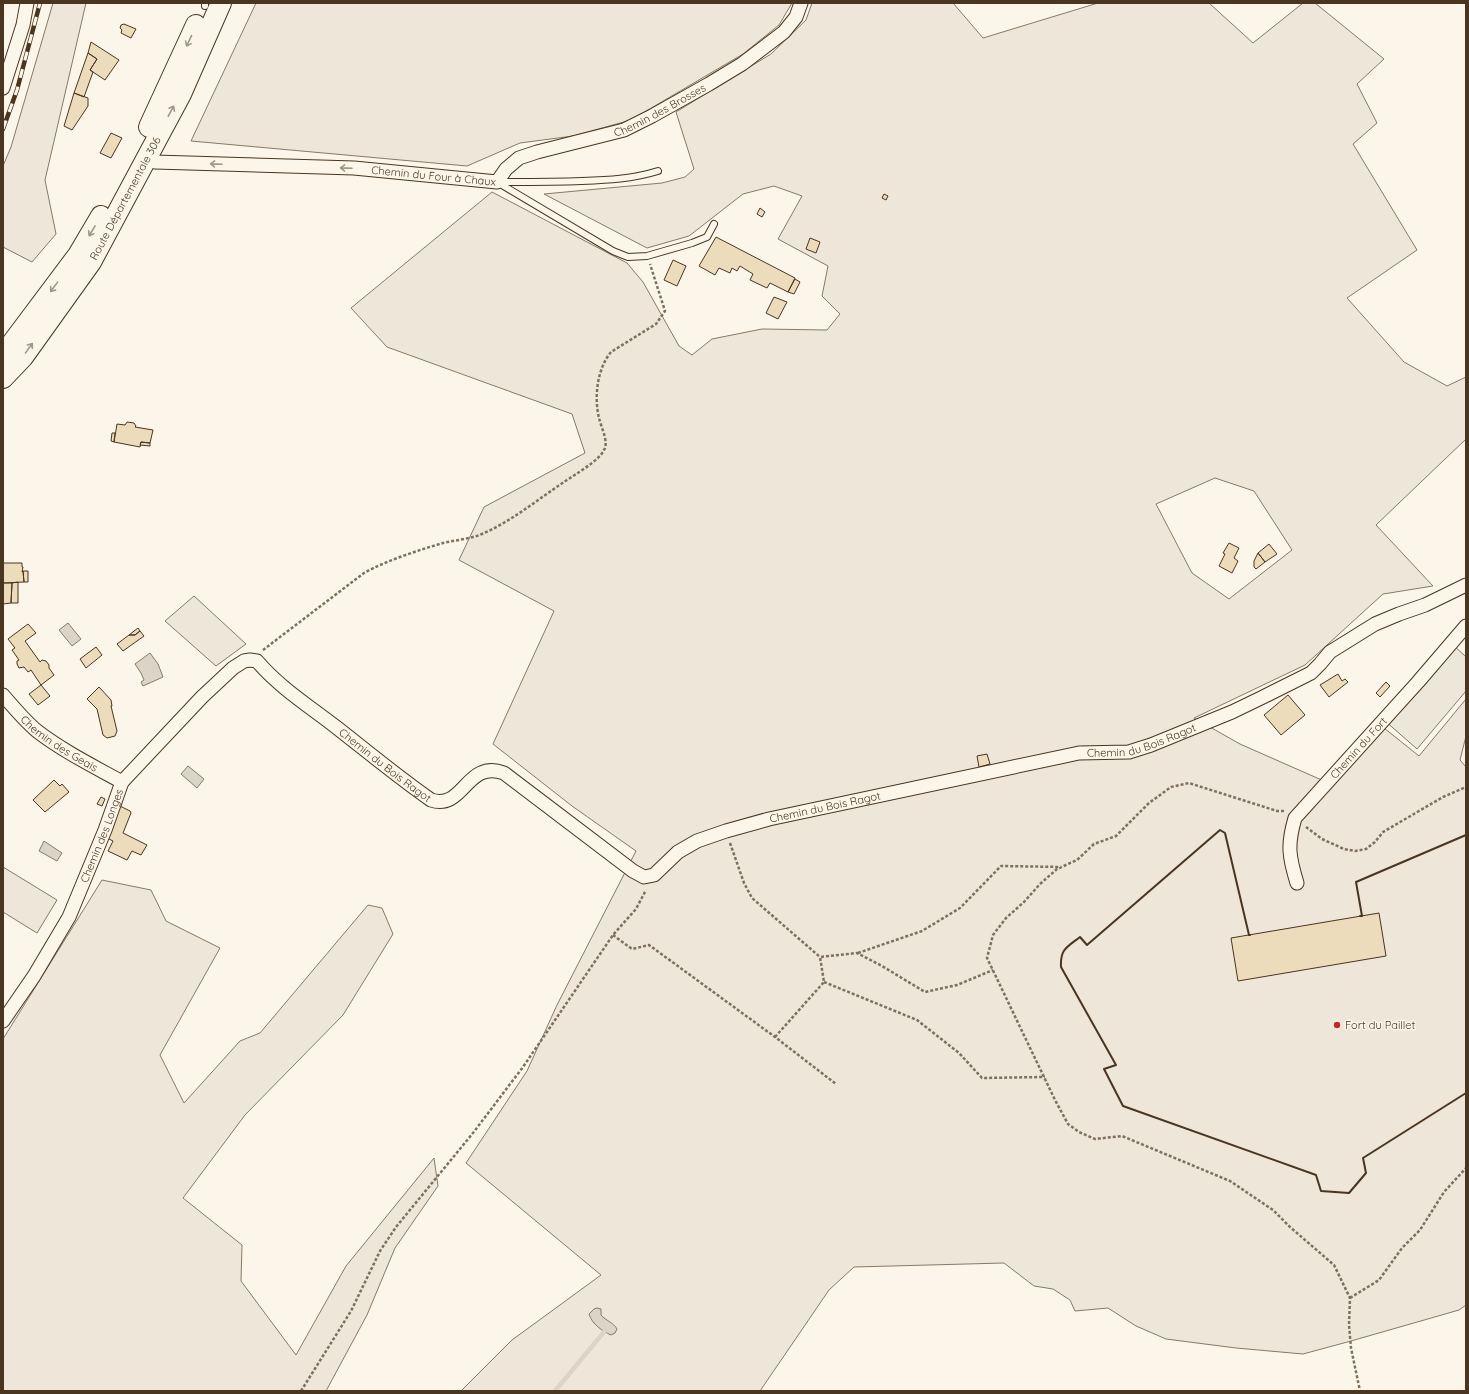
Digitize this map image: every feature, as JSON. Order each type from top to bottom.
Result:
[{"type":"main road","name":"Route Départementale 306","points":[[3,378],[23,357],[91,262],[181,94],[209,4]]},
{"type":"main road","name":"Route Départementale 306","points":[[3,355],[78,255],[113,195],[145,134],[209,4]]},
{"type":"street","points":[[3,88],[28,3]]},
{"type":"street","name":"Chemin des Brosses","points":[[497,182],[506,169],[519,158],[624,130],[709,84],[742,64],[784,32],[796,17],[802,3]]},
{"type":"street","name":"Chemin du Four à Chaux","points":[[147,158],[155,162],[354,168],[497,182]]},
{"type":"street","name":"Chemin du Bois Ragot","points":[[250,660],[257,661],[268,673],[296,697],[370,755],[431,800],[437,802],[450,800],[476,775],[484,772],[497,771],[504,773],[633,871],[644,877],[654,875],[687,846],[726,831],[846,802],[1079,753],[1129,752],[1225,715],[1261,698],[1311,672],[1330,652],[1375,624],[1425,605],[1466,585]]},
{"type":"street","name":"Chemin du Fort","points":[[1297,884],[1290,859],[1290,835],[1295,818],[1418,682],[1466,626]]},
{"type":"street","name":"Chemin des Longes","points":[[3,1021],[34,976],[69,916],[105,830],[122,782],[202,697],[234,668],[244,661],[250,660]]},
{"type":"street","name":"Chemin des Geais","points":[[3,696],[21,716],[50,740],[122,782]]},
{"type":"lane","points":[[497,182],[548,183],[617,180],[644,175],[658,170]]},
{"type":"lane","name":"Chemin du Four à Chaux","points":[[497,182],[613,251],[628,257],[647,256],[692,243],[707,237],[714,224]]},
{"type":"path","points":[[250,660],[364,573],[381,565],[444,543],[480,534],[506,522],[585,467],[602,453],[605,449],[605,444],[599,418],[598,390],[599,378],[606,358],[611,352],[656,324],[665,311],[647,256]]},
{"type":"path","points":[[1360,1391],[1351,1348],[1349,1325],[1350,1298],[1334,1265],[1290,1227],[1274,1210],[1230,1180],[1122,1136],[1095,1139],[1079,1132],[1068,1124],[987,958],[993,935],[1006,918],[1040,884],[1057,869],[1077,860],[1094,844],[1116,836],[1149,802],[1171,787],[1189,783],[1276,811],[1289,813],[1322,839],[1344,849],[1355,851],[1366,849],[1375,842],[1383,832],[1443,797],[1466,787]]},
{"type":"path","points":[[726,831],[744,883],[752,898],[820,957],[824,982]]},
{"type":"path","points":[[820,957],[857,953],[922,931],[960,908],[1001,866],[1062,867]]},
{"type":"path","points":[[301,1391],[350,1311],[380,1251],[396,1227],[473,1133],[523,1068],[613,935],[636,909],[654,875]]},
{"type":"path","points":[[613,935],[632,949],[649,945],[775,1037],[836,1084]]},
{"type":"path","points":[[857,953],[925,992],[957,985],[993,970]]},
{"type":"path","points":[[775,1037],[824,982]]},
{"type":"path","points":[[824,982],[917,1020],[959,1053],[982,1078],[1044,1077]]},
{"type":"path","points":[[1350,1298],[1379,1280],[1402,1248],[1420,1230],[1444,1192],[1466,1168]]},
{"type":"shaded area","points":[[53,3],[86,3],[45,180],[56,234],[32,262],[3,247],[3,166],[11,147]]},
{"type":"shaded area","points":[[256,3],[792,3],[779,25],[743,54],[631,120],[573,136],[520,143],[467,166],[191,141]]},
{"type":"shaded area","points":[[812,3],[953,3],[983,38],[1098,3],[1209,3],[1253,43],[1303,3],[1315,3],[1384,59],[1357,84],[1377,123],[1353,144],[1417,250],[1347,298],[1404,362],[1447,386],[1466,377],[1466,439],[1376,525],[1433,586],[1383,594],[1305,665],[1194,718],[1240,744],[1333,785],[1384,728],[1419,756],[1466,699],[1466,736],[1460,760],[1466,767],[1466,1305],[1459,1310],[1303,1354],[1236,1348],[1166,1339],[1136,1326],[1108,1308],[1075,1311],[1070,1300],[1053,1289],[1034,1286],[1004,1263],[854,1267],[829,1290],[760,1391],[461,1391],[512,1340],[601,1275],[466,1163],[527,1071],[557,1005],[636,851],[572,806],[493,744],[554,611],[459,560],[484,507],[585,453],[572,414],[387,347],[351,308],[492,192],[627,263],[643,282],[679,346],[692,355],[712,339],[762,329],[827,330],[840,314],[822,296],[828,266],[778,239],[802,196],[774,186],[743,194],[689,236],[647,248],[544,194],[662,183],[685,177],[694,169],[676,112],[771,54],[806,20]],"holes":[[[1215,478],[1254,491],[1292,550],[1229,599],[1192,573],[1156,504]]]},
{"type":"shaded area","points":[[194,596],[246,644],[216,666],[165,621]]},
{"type":"shaded area","points":[[68,623],[81,639],[72,646],[59,630]]},
{"type":"shaded area","points":[[1452,644],[1466,657],[1466,691],[1417,749],[1384,720]]},
{"type":"shaded area","points":[[150,653],[158,664],[163,677],[143,686],[141,682],[144,680],[135,664]]},
{"type":"shaded area","points":[[188,766],[204,779],[197,788],[181,774]]},
{"type":"shaded area","points":[[44,841],[62,853],[57,861],[39,851]]},
{"type":"shaded area","points":[[3,867],[57,900],[37,933],[3,912]]},
{"type":"shaded area","points":[[102,880],[151,890],[166,921],[220,948],[160,1055],[184,1103],[240,1041],[260,1033],[368,905],[382,908],[393,934],[343,1015],[245,1115],[183,1198],[242,1245],[241,1281],[296,1355],[346,1266],[434,1158],[438,1186],[395,1248],[367,1315],[326,1391],[3,1391],[3,1039]]},
{"type":"shaded area","points":[[597,1308],[601,1309],[601,1315],[617,1329],[615,1333],[611,1335],[598,1327],[592,1321],[589,1314]]},
{"type":"building","points":[[124,24],[136,29],[131,38],[121,33],[121,25]]},
{"type":"building","points":[[91,42],[119,60],[105,80],[90,70],[97,59],[88,53]]},
{"type":"building","points":[[88,53],[97,59],[90,70],[93,72],[84,97],[74,93]]},
{"type":"building","points":[[74,93],[88,98],[88,106],[72,130],[64,126]]},
{"type":"building","points":[[111,133],[122,138],[111,158],[100,153]]},
{"type":"building","points":[[884,194],[888,196],[886,200],[882,198]]},
{"type":"building","points":[[760,208],[765,212],[762,217],[757,214]]},
{"type":"building","points":[[716,237],[795,278],[788,292],[770,283],[767,288],[750,280],[753,274],[740,266],[737,271],[732,268],[730,273],[719,268],[715,275],[699,266]]},
{"type":"building","points":[[810,238],[820,242],[816,253],[806,249]]},
{"type":"building","points":[[673,260],[686,266],[677,286],[664,280]]},
{"type":"building","points":[[795,279],[800,282],[794,294],[788,292]]},
{"type":"building","points":[[774,297],[787,302],[778,319],[766,313]]},
{"type":"building","points":[[127,422],[134,423],[136,426],[135,427],[153,430],[150,443],[141,442],[140,447],[114,442],[117,424],[125,425]]},
{"type":"building","points":[[112,433],[115,433],[114,442],[111,441]]},
{"type":"building","points":[[141,442],[150,443],[150,446],[140,445]]},
{"type":"building","points":[[1229,543],[1239,548],[1234,558],[1238,561],[1232,573],[1219,566],[1225,554],[1223,553]]},
{"type":"building","points":[[1269,544],[1277,554],[1265,562],[1258,553]]},
{"type":"building","points":[[1258,553],[1265,562],[1256,569],[1254,567],[1254,561]]},
{"type":"building","points":[[3,563],[22,563],[24,582],[3,583]]},
{"type":"building","points":[[23,571],[28,571],[28,582],[24,582]]},
{"type":"building","points":[[18,582],[18,603],[11,603],[12,583]]},
{"type":"building","points":[[3,583],[12,583],[11,603],[3,604]]},
{"type":"building","points":[[28,624],[36,633],[25,641],[40,662],[42,660],[46,661],[54,675],[41,685],[31,670],[28,672],[24,667],[19,668],[17,661],[19,660],[12,650],[15,648],[8,639]]},
{"type":"building","points":[[138,628],[140,631],[135,635],[129,635]]},
{"type":"building","points":[[140,631],[144,636],[123,651],[117,644],[129,635],[135,635]]},
{"type":"building","points":[[96,647],[102,655],[86,668],[80,659]]},
{"type":"building","points":[[1338,674],[1342,681],[1345,679],[1348,682],[1329,697],[1320,685]]},
{"type":"building","points":[[1386,682],[1390,686],[1380,697],[1376,693]]},
{"type":"building","points":[[41,685],[50,696],[38,705],[29,694]]},
{"type":"building","points":[[99,687],[111,700],[117,731],[115,736],[107,738],[103,735],[97,709],[87,699]]},
{"type":"building","points":[[1288,695],[1305,715],[1281,735],[1264,715]]},
{"type":"building","points":[[987,754],[990,764],[979,767],[977,756]]},
{"type":"building","points":[[54,780],[60,786],[62,784],[69,792],[45,812],[33,800]]},
{"type":"building","points":[[101,797],[105,799],[102,806],[97,804]]},
{"type":"building","points":[[120,806],[131,813],[123,833],[147,845],[141,855],[132,851],[127,860],[108,851],[113,841],[107,838]]},
{"type":"building","points":[[1379,913],[1386,956],[1238,981],[1231,938]]},
{"type":"waterway","points":[[555,1391],[604,1332]]},
{"type":"railway","points":[[3,129],[17,90],[40,3]]},
{"type":"wall","points":[[1250,935],[1225,833],[1220,830],[1087,945],[1080,937],[1065,949],[1062,956],[1061,967],[1116,1065],[1104,1069],[1123,1106],[1316,1175],[1321,1191],[1349,1193],[1366,1173],[1363,1158],[1466,1093]]},
{"type":"wall","points":[[1360,916],[1362,916],[1356,882],[1466,835]]},
{"type":"place","name":"Fort du Paillet","points":[[1337,1025]]}]
